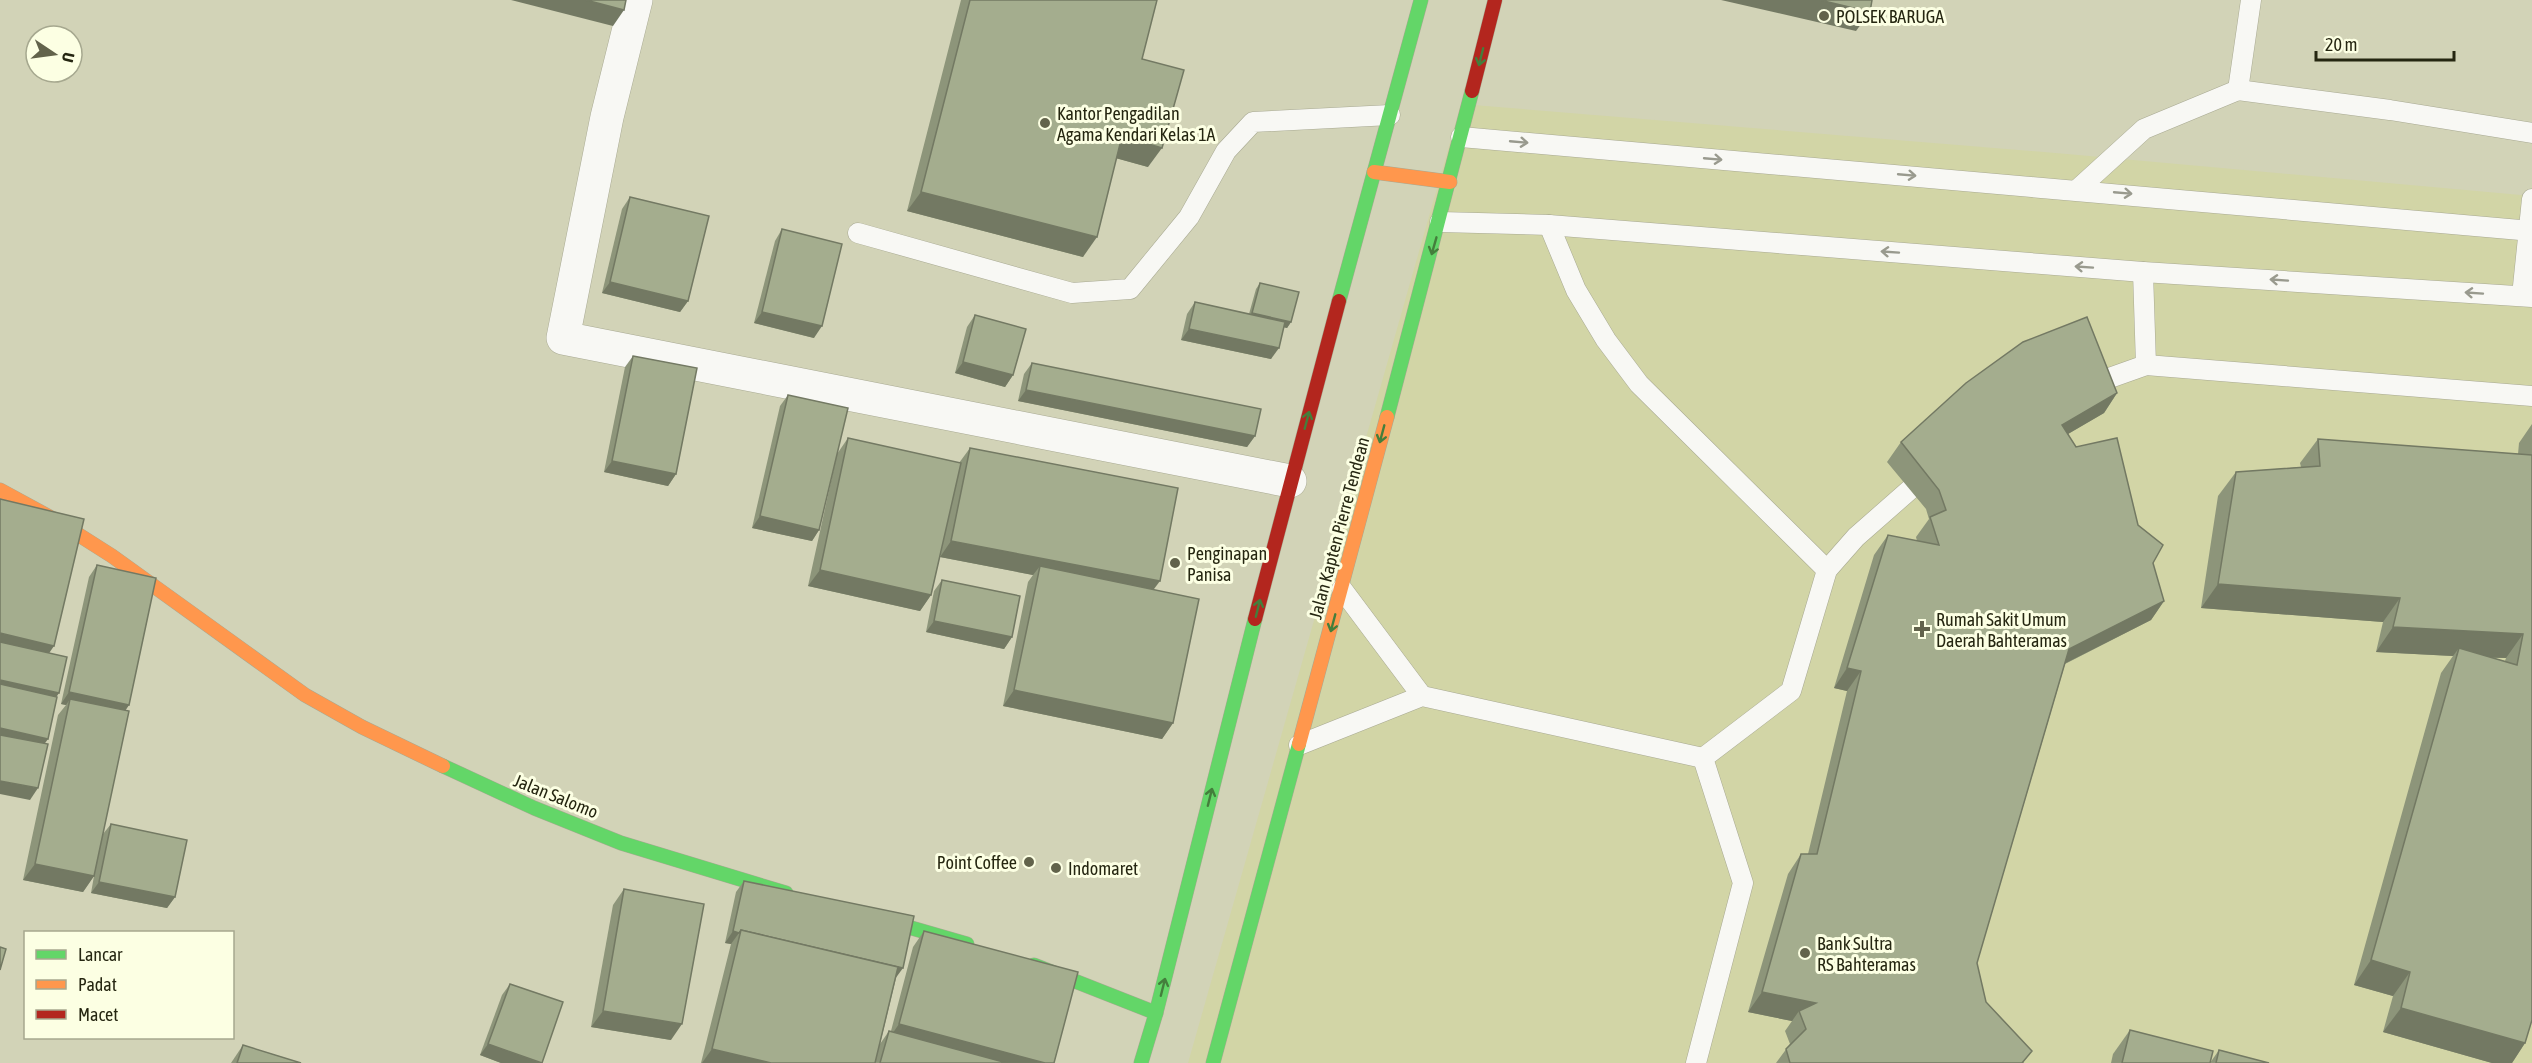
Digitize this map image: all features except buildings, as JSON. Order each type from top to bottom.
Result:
[{"type":"main road","points":[[1141,1063],[1156,1013],[1290,481],[1421,0]]},
{"type":"main road","name":"Jalan Kapten Pierre Tendean","points":[[1213,1063],[1440,222],[1495,0]]},
{"type":"main road","points":[[1374,172],[1450,182]]},
{"type":"main road","name":"Jalan Salomo","points":[[0,490],[27,503],[94,545],[146,580],[265,668],[305,695],[364,728],[525,804],[614,839],[719,875],[798,896]]},
{"type":"main road","points":[[860,914],[978,947]]},
{"type":"main road","points":[[1017,959],[1156,1013]]},
{"type":"street","points":[[636,0],[607,117],[563,338],[1290,481]]},
{"type":"lane","points":[[2238,90],[2252,0]]},
{"type":"lane","points":[[2078,189],[2144,129],[2238,90],[2390,110],[2532,133]]},
{"type":"lane","points":[[858,233],[1071,293],[1130,289],[1189,217],[1226,151],[1253,122],[1390,115]]},
{"type":"lane","points":[[1461,137],[2530,230]]},
{"type":"lane","points":[[1440,222],[1549,225],[2143,272],[2527,296],[2532,199]]},
{"type":"lane","points":[[1549,225],[1576,290],[1606,340],[1639,384],[1827,570]]},
{"type":"lane","points":[[2143,272],[2146,365]]},
{"type":"lane","points":[[2067,393],[2146,365],[2532,396]]},
{"type":"lane","points":[[1299,745],[1422,696],[1703,758],[1791,691],[1827,570],[1856,537],[1944,459]]},
{"type":"lane","points":[[1342,589],[1422,696]]},
{"type":"lane","points":[[1696,1063],[1743,883],[1703,758]]},
{"type":"shaded area","name":"Rumah Sakit Umum Daerah Bahteramas","points":[[1461,104],[2067,154],[2532,196],[2532,1063],[1188,1063]]},
{"type":"traffic: fast","points":[[1339,301],[1421,0]]},
{"type":"traffic: fast","points":[[1387,417],[1472,91]]},
{"type":"traffic: fast","points":[[1141,1063],[1156,1013],[1255,619]]},
{"type":"traffic: fast","points":[[1213,1063],[1299,744]]},
{"type":"traffic: fast","points":[[443,766],[534,808],[621,843],[786,893]]},
{"type":"traffic: fast","points":[[870,916],[967,944]]},
{"type":"traffic: fast","points":[[1034,965],[1156,1013]]},
{"type":"traffic: slow","points":[[1374,172],[1450,182]]},
{"type":"traffic: slow","points":[[1299,744],[1387,417]]},
{"type":"traffic: slow","points":[[0,490],[57,521],[112,556],[305,695],[362,727],[443,766]]},
{"type":"traffic: jam","points":[[1472,91],[1495,0]]},
{"type":"traffic: jam","points":[[1255,619],[1339,301]]},
{"type":"place","name":"POLSEK BARUGA","points":[[1824,16]]},
{"type":"place","name":"Kantor Pengadilan Agama Kendari Kelas 1A","points":[[1045,123]]},
{"type":"place","name":"Penginapan Panisa","points":[[1175,563]]},
{"type":"place","name":"Rumah Sakit Umum Daerah Bahteramas","points":[[1922,629]]},
{"type":"place","name":"Point Coffee","points":[[1029,862]]},
{"type":"place","name":"Indomaret","points":[[1056,868]]},
{"type":"place","name":"Bank Sultra RS Bahteramas","points":[[1805,953]]}]
